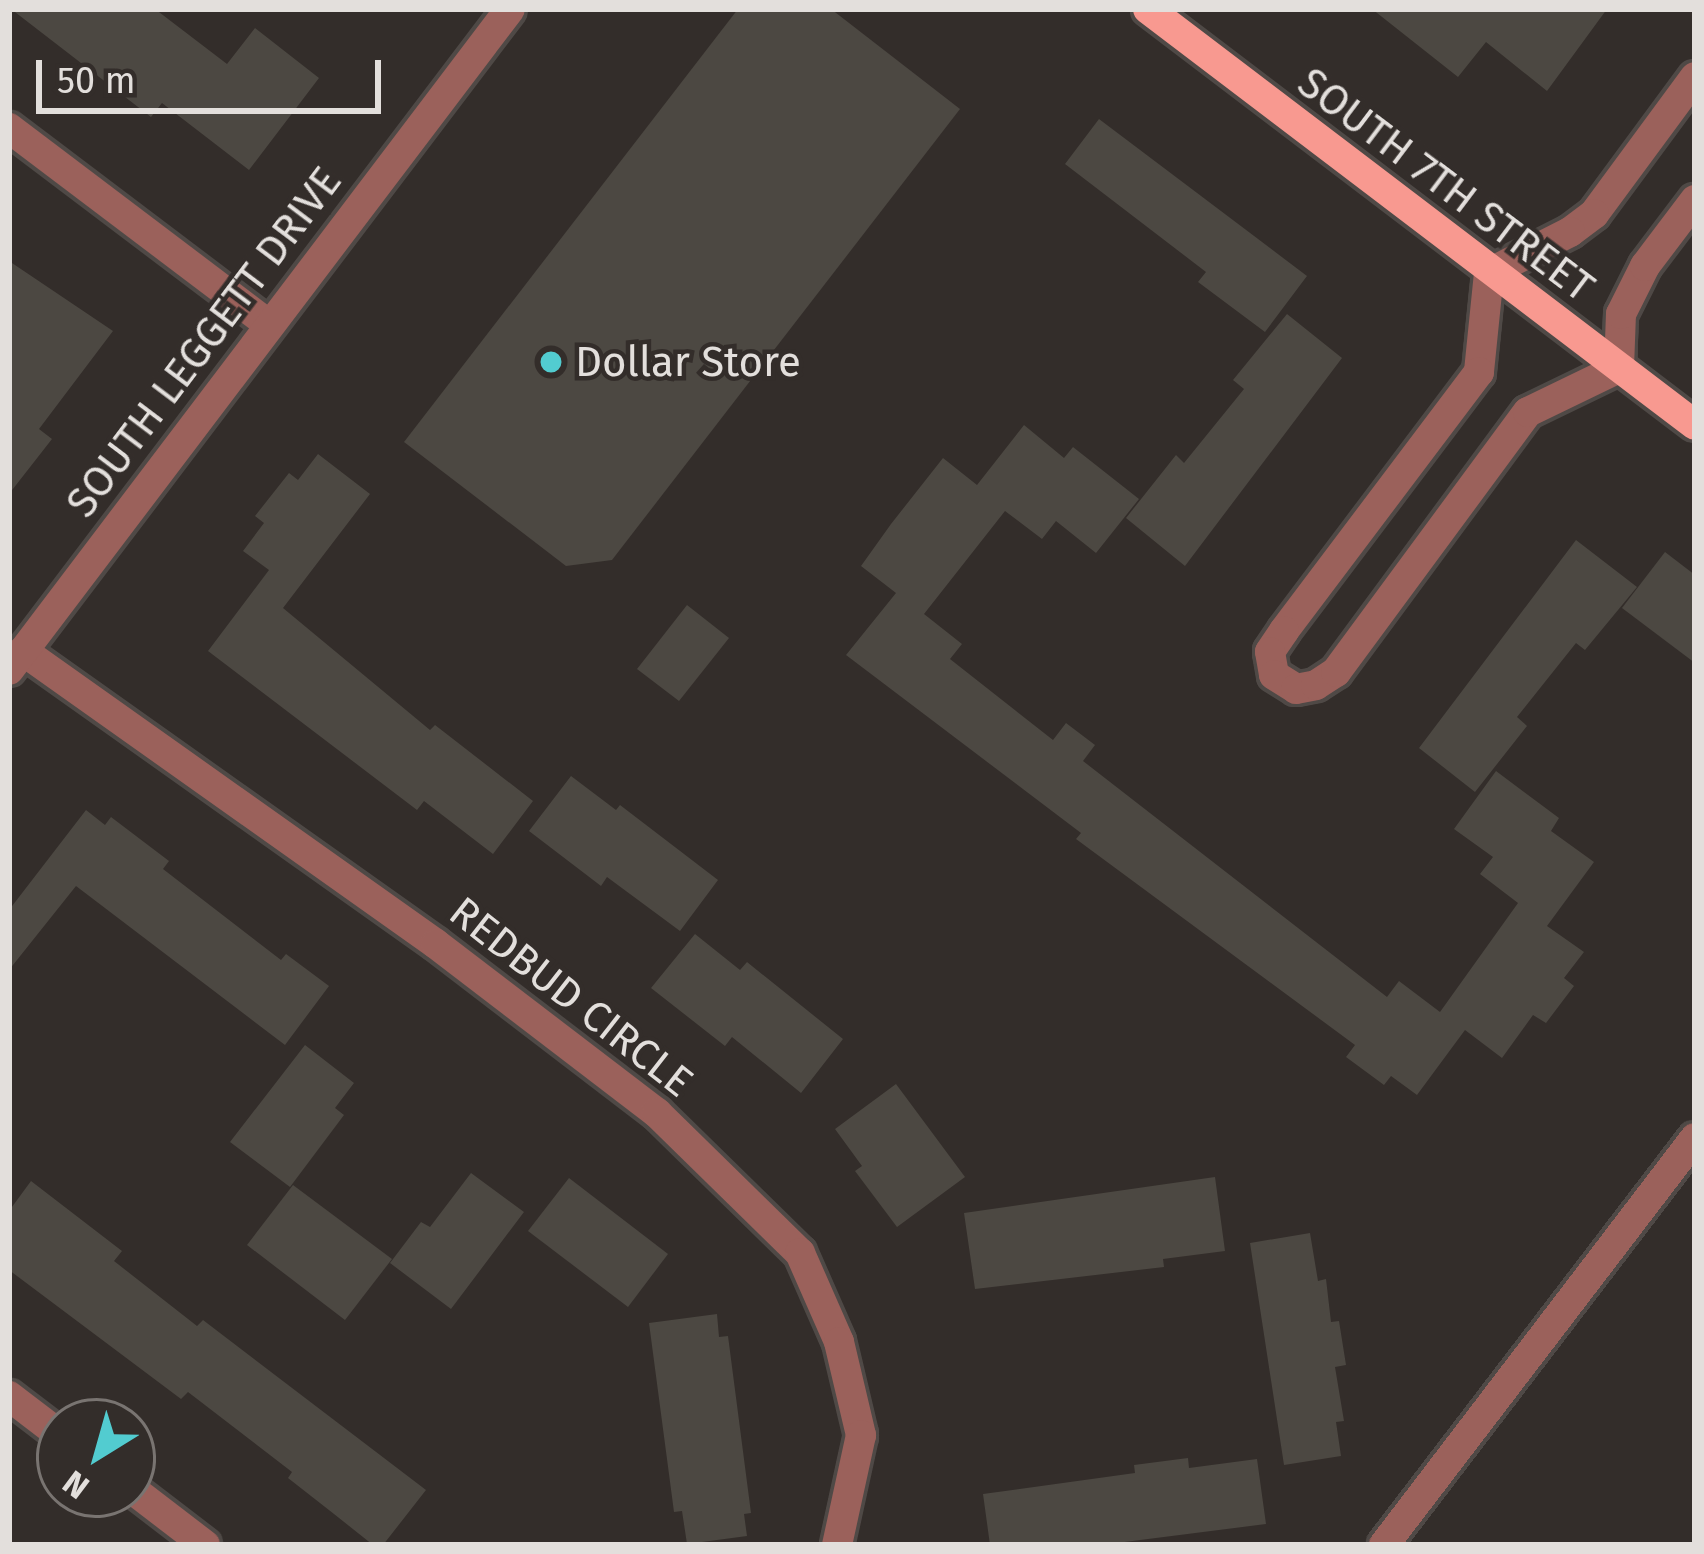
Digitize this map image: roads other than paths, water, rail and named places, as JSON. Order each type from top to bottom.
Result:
[{"type":"main road","name":"SOUTH 7TH STREET","points":[[1148,9],[1489,273],[1695,425]]},
{"type":"street","name":"SOUTH LEGGETT DRIVE","points":[[16,661],[511,9]]},
{"type":"street","points":[[1695,77],[1594,214],[1570,232],[1489,273],[1479,372],[1270,652],[1274,675],[1296,689],[1336,672],[1528,412],[1619,368],[1621,314],[1646,266],[1695,200]]},
{"type":"street","points":[[9,128],[268,324]]},
{"type":"street","name":"REDBUD CIRCLE","points":[[16,661],[436,944],[657,1113],[800,1253],[839,1342],[861,1435],[836,1545]]},
{"type":"street","points":[[1384,1545],[1695,1138]]},
{"type":"street","points":[[9,1396],[36,1417]]},
{"type":"street","points":[[156,1508],[206,1545]]},
{"type":"place","name":"Dollar Store","points":[[551,362]]}]
